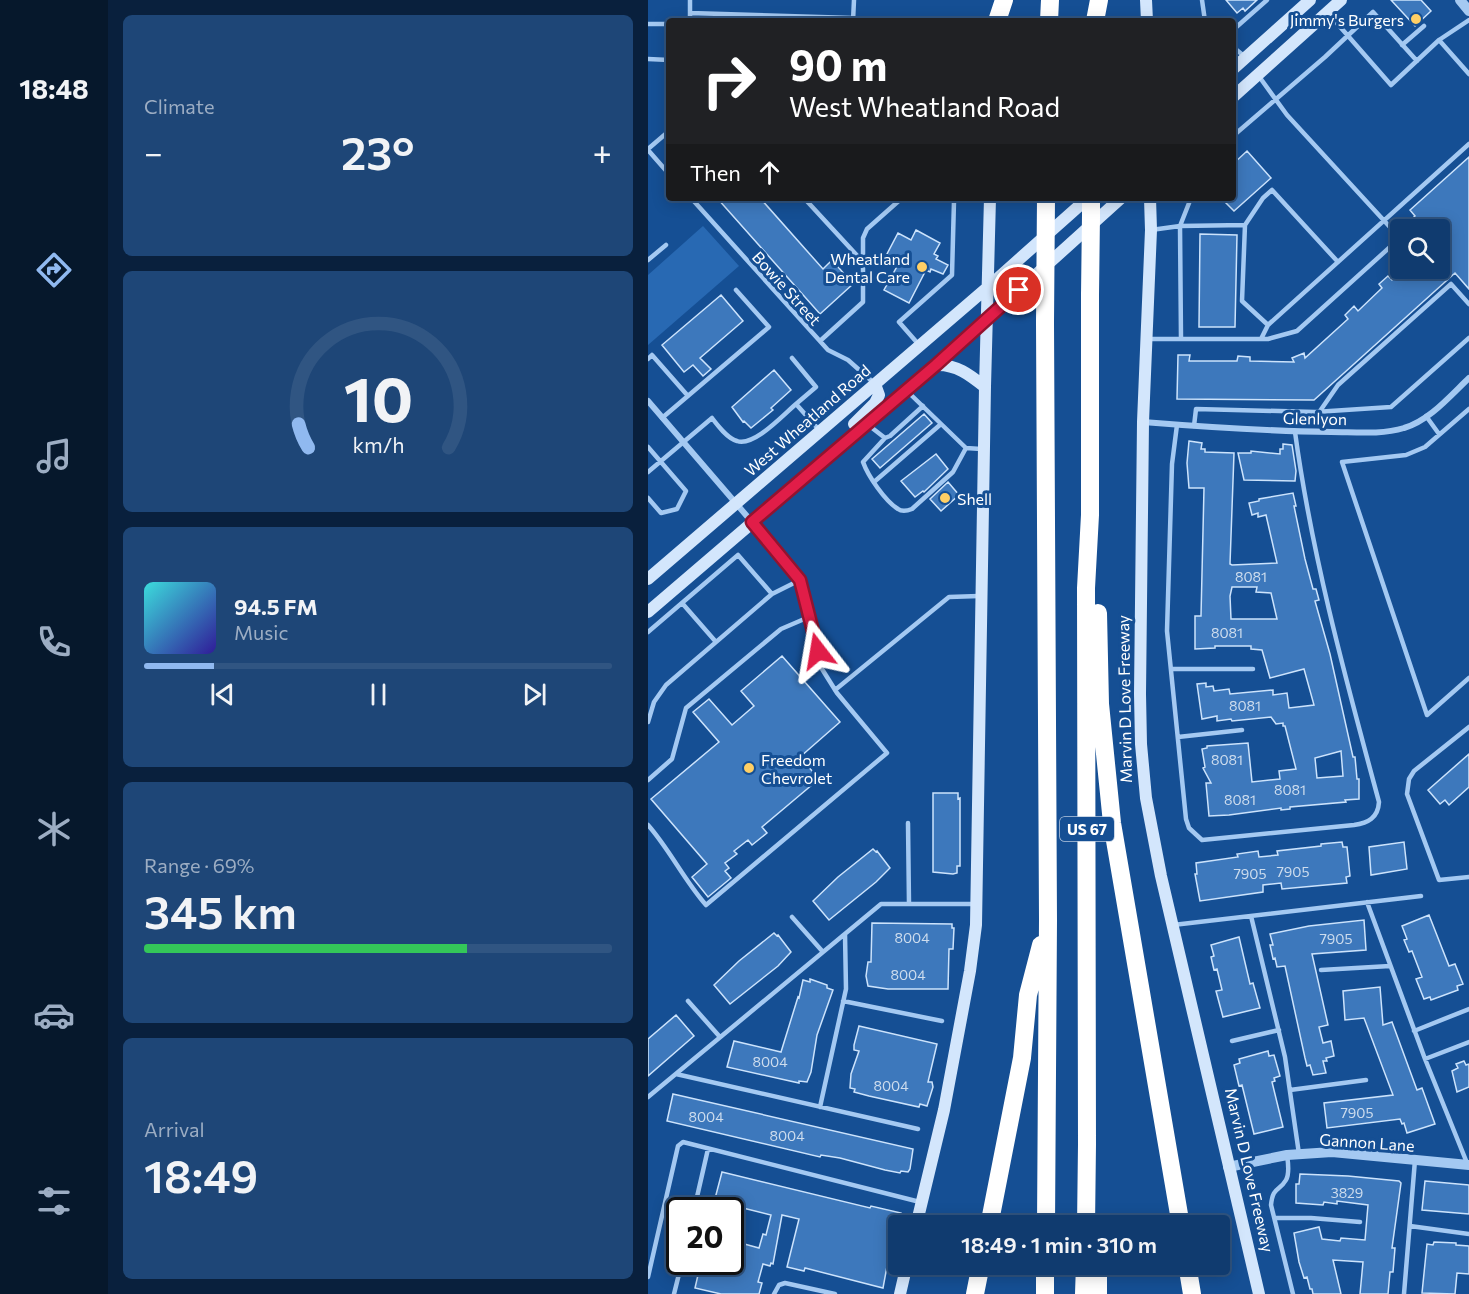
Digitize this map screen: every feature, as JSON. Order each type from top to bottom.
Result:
[{"type":"highway","points":[[996,18],[1004,0]]},
{"type":"highway","points":[[1049,18],[1050,0]]},
{"type":"highway","points":[[1094,0],[1094,18]]},
{"type":"highway","points":[[1095,18],[1099,0]]},
{"type":"highway","name":"US 67","points":[[1046,201],[1048,920],[1046,1215]]},
{"type":"highway","name":"US 67","points":[[1086,1215],[1086,588],[1090,515],[1090,204]]},
{"type":"highway","points":[[1090,515],[1098,590],[1100,704],[1112,823],[1179,1215]]},
{"type":"highway","points":[[991,1215],[1022,1058],[1028,995],[1048,920]]},
{"type":"highway","points":[[1087,1144],[1096,1215]]},
{"type":"highway","points":[[975,1294],[979,1275]]},
{"type":"highway","points":[[1045,1294],[1046,1275]]},
{"type":"highway","points":[[1084,1294],[1085,1275]]},
{"type":"highway","points":[[1098,1275],[1098,1294]]},
{"type":"highway","points":[[1189,1275],[1192,1294]]},
{"type":"main road","points":[[993,0],[995,18]]},
{"type":"main road","points":[[1146,0],[1146,18]]},
{"type":"main road","points":[[1236,66],[1310,0]]},
{"type":"main road","points":[[1236,94],[1341,0]]},
{"type":"main road","points":[[1246,58],[1258,74]]},
{"type":"main road","points":[[918,1215],[944,1110],[964,1006],[972,960],[976,904],[990,201]]},
{"type":"main road","points":[[648,612],[936,365],[1118,201]]},
{"type":"main road","name":"Marvin D Love Freeway","points":[[1150,201],[1151,230],[1143,422],[1141,744],[1146,798],[1172,925],[1259,1294]]},
{"type":"main road","name":"West Wheatland Road","points":[[648,579],[988,287],[1090,204]]},
{"type":"main road","points":[[936,365],[946,364],[955,367],[985,387]]},
{"type":"main road","points":[[829,456],[852,426],[875,404],[879,394],[875,384]]},
{"type":"main road","points":[[900,1294],[904,1275]]},
{"type":"street","points":[[1460,0],[1469,11]]},
{"type":"street","name":"Glenlyon","points":[[1143,422],[1295,432],[1390,431],[1405,428],[1426,416],[1469,378]]},
{"type":"street","points":[[648,401],[752,522]]},
{"type":"street","name":"Gannon Lane","points":[[1228,1167],[1287,1155],[1332,1152],[1468,1165]]},
{"type":"lane","points":[[690,0],[690,18]]},
{"type":"lane","points":[[853,18],[854,0]]},
{"type":"lane","points":[[1202,0],[1205,18]]},
{"type":"lane","points":[[1236,27],[1267,0]]},
{"type":"lane","points":[[1328,12],[1390,85],[1439,40],[1469,20]]},
{"type":"lane","points":[[1236,133],[1373,12],[1417,61]]},
{"type":"lane","points":[[690,13],[789,18]]},
{"type":"lane","points":[[648,24],[666,24]]},
{"type":"lane","points":[[1402,45],[1424,26]]},
{"type":"lane","points":[[1439,40],[1469,74]]},
{"type":"lane","points":[[1236,50],[1246,58]]},
{"type":"lane","points":[[648,59],[666,60]]},
{"type":"lane","points":[[1146,339],[1268,339],[1297,331],[1400,238],[1287,115],[1258,74]]},
{"type":"lane","points":[[666,134],[648,150],[666,171]]},
{"type":"lane","points":[[1261,339],[1268,325],[1469,144]]},
{"type":"lane","points":[[1268,325],[1242,301],[1245,225],[1263,198],[1272,190],[1338,262]]},
{"type":"lane","name":"Bowie Street","points":[[694,201],[828,350],[848,360],[875,384]]},
{"type":"lane","points":[[807,201],[864,263]]},
{"type":"lane","points":[[820,341],[863,302],[863,238],[867,229],[899,201]]},
{"type":"lane","points":[[920,346],[899,322],[952,275],[954,201]]},
{"type":"lane","points":[[1181,339],[1180,226],[1190,201]]},
{"type":"lane","points":[[1151,230],[1180,226],[1245,225]]},
{"type":"lane","points":[[648,260],[666,245]]},
{"type":"lane","points":[[1320,411],[1338,385],[1451,284],[1469,304]]},
{"type":"lane","points":[[662,418],[769,327],[736,290]]},
{"type":"lane","points":[[1194,426],[1196,409],[1320,411],[1390,407],[1469,338]]},
{"type":"lane","points":[[648,359],[652,356],[688,396]]},
{"type":"lane","points":[[648,472],[712,418],[723,431],[737,441],[749,441],[759,435],[816,387],[792,358]]},
{"type":"lane","points":[[906,389],[966,448],[984,449]]},
{"type":"lane","points":[[796,404],[820,431]]},
{"type":"lane","points":[[923,406],[885,438],[863,462],[874,482],[899,510],[905,512],[912,509],[945,480],[966,448]]},
{"type":"lane","points":[[1469,408],[1425,447],[1406,455],[1342,462],[1427,715],[1469,678]]},
{"type":"lane","points":[[1426,416],[1439,434]]},
{"type":"lane","points":[[867,423],[885,438]]},
{"type":"lane","points":[[874,482],[941,424]]},
{"type":"lane","points":[[1177,425],[1172,464],[1167,631],[1186,819],[1189,828],[1202,840],[1367,823],[1378,812],[1379,802],[1348,687],[1304,497],[1295,432]]},
{"type":"lane","points":[[648,447],[686,491],[677,509],[661,513],[648,498]]},
{"type":"lane","points":[[648,825],[664,843],[696,894],[706,904],[887,753],[835,690],[822,669],[800,580],[752,522]]},
{"type":"lane","points":[[648,632],[738,555],[772,594]]},
{"type":"lane","points":[[648,722],[654,702],[666,686],[772,594],[800,580]]},
{"type":"lane","points":[[835,690],[949,597],[982,596]]},
{"type":"lane","points":[[682,603],[716,642]]},
{"type":"lane","points":[[648,780],[672,759],[686,708],[781,629],[810,617]]},
{"type":"lane","points":[[1171,669],[1253,669]]},
{"type":"lane","points":[[1469,727],[1414,771],[1409,779],[1407,794],[1439,880],[1469,877]]},
{"type":"lane","points":[[1178,737],[1242,730]]},
{"type":"lane","points":[[908,823],[909,904]]},
{"type":"lane","points":[[1172,925],[1421,896]]},
{"type":"lane","points":[[1366,902],[1414,1031],[1468,1165]]},
{"type":"lane","points":[[648,1097],[881,904],[976,904]]},
{"type":"lane","points":[[1251,916],[1279,1030],[1299,1154]]},
{"type":"lane","points":[[792,917],[822,952]]},
{"type":"lane","points":[[820,1107],[846,989],[845,934]]},
{"type":"lane","points":[[1320,970],[1390,966]]},
{"type":"lane","points":[[688,1001],[720,1037]]},
{"type":"lane","points":[[843,1001],[942,1021]]},
{"type":"lane","points":[[1414,1031],[1469,1009]]},
{"type":"lane","points":[[1232,1041],[1279,1030]]},
{"type":"lane","points":[[1425,1059],[1469,1042]]},
{"type":"lane","points":[[676,1074],[918,1129]]},
{"type":"lane","points":[[1290,1090],[1366,1080]]},
{"type":"lane","points":[[648,1277],[678,1146],[683,1143],[921,1202]]},
{"type":"lane","points":[[697,1197],[708,1149]]},
{"type":"lane","points":[[1287,1155],[1289,1164],[1287,1180],[1272,1194],[1271,1205],[1293,1294]]},
{"type":"lane","points":[[1404,1294],[1415,1160]]},
{"type":"lane","points":[[1275,1218],[1360,1222]]},
{"type":"lane","points":[[1410,1226],[1469,1234]]},
{"type":"lane","points":[[674,1294],[679,1275]]},
{"type":"lane","points":[[774,1294],[779,1285],[785,1283],[835,1294]]},
{"type":"shaded area","points":[[703,226],[739,266],[648,345],[648,275]]},
{"type":"building","points":[[1226,0],[1257,0],[1245,11],[1243,8],[1237,13]]},
{"type":"building","name":"Jimmy's Burgers","points":[[1391,0],[1421,0],[1431,11],[1415,26]]},
{"type":"building","points":[[1247,151],[1271,178],[1234,211],[1224,201],[1236,201],[1236,161]]},
{"type":"building","points":[[1469,157],[1469,289],[1455,273],[1450,278],[1450,219],[1412,219],[1415,216],[1410,210]]},
{"type":"building","points":[[720,201],[763,201],[823,269],[832,260],[853,284],[820,314]]},
{"type":"building","name":"Wheatland Dental Care","points":[[916,230],[940,243],[934,254],[938,256],[936,259],[948,265],[943,274],[931,269],[930,272],[926,270],[909,303],[884,290],[900,261],[887,254],[898,233],[911,240]]},
{"type":"building","points":[[1200,234],[1237,235],[1235,327],[1199,327]]},
{"type":"building","points":[[1388,276],[1392,280],[1448,279],[1314,400],[1177,399],[1178,355],[1190,355],[1189,361],[1237,361],[1238,356],[1250,357],[1250,361],[1294,362],[1292,358],[1304,353],[1305,358],[1348,319],[1345,315],[1354,306],[1358,311],[1382,288],[1379,284]]},
{"type":"building","points":[[721,295],[743,321],[700,358],[711,369],[703,376],[693,365],[684,372],[662,345]]},
{"type":"building","points":[[774,370],[791,390],[771,408],[773,410],[751,428],[743,422],[732,407]]},
{"type":"building","points":[[924,414],[932,423],[880,468],[872,459]]},
{"type":"building","points":[[1189,441],[1202,443],[1201,449],[1205,449],[1205,452],[1234,453],[1230,564],[1232,565],[1277,563],[1266,515],[1258,517],[1258,513],[1252,515],[1249,503],[1293,493],[1305,559],[1313,589],[1316,589],[1319,600],[1315,601],[1330,654],[1353,757],[1355,757],[1357,779],[1359,779],[1359,799],[1290,807],[1290,809],[1209,816],[1206,783],[1211,783],[1203,768],[1205,767],[1202,749],[1207,746],[1248,743],[1252,782],[1280,779],[1279,771],[1296,769],[1283,723],[1276,724],[1271,717],[1232,721],[1231,719],[1217,721],[1217,716],[1202,719],[1197,684],[1206,683],[1206,687],[1213,686],[1214,691],[1229,689],[1230,694],[1273,690],[1273,695],[1287,693],[1289,708],[1314,705],[1304,669],[1270,678],[1262,650],[1251,649],[1251,646],[1215,646],[1215,648],[1195,649],[1195,616],[1201,616],[1204,488],[1189,488],[1187,463]],"holes":[[[1232,587],[1257,587],[1256,592],[1271,593],[1277,619],[1231,619]],[[1341,751],[1343,776],[1317,778],[1315,758]]]},
{"type":"building","points":[[1283,444],[1292,445],[1296,471],[1295,481],[1244,480],[1238,453],[1251,453],[1251,451],[1280,454]]},
{"type":"building","name":"Shell","points":[[936,454],[948,469],[924,492],[915,497],[901,481]]},
{"type":"building","name":"Shell","points":[[948,482],[959,495],[941,511],[930,499]]},
{"type":"building","name":"Freedom Chevrolet","points":[[782,656],[840,722],[800,757],[819,779],[762,827],[767,833],[752,845],[748,840],[734,851],[737,854],[725,863],[729,868],[725,871],[731,878],[708,897],[692,877],[707,864],[651,799],[719,742],[693,712],[709,699],[732,725],[754,706],[741,691]]},
{"type":"building","points":[[1469,754],[1469,787],[1449,805],[1445,800],[1440,804],[1428,790]]},
{"type":"building","points":[[933,793],[958,793],[958,799],[960,798],[960,866],[957,866],[957,873],[933,872]]},
{"type":"building","points":[[1342,842],[1343,847],[1347,847],[1350,876],[1346,877],[1347,883],[1282,889],[1281,883],[1263,885],[1263,892],[1200,901],[1195,874],[1197,874],[1196,863],[1238,857],[1237,854],[1258,851],[1259,857],[1278,855],[1277,851]]},
{"type":"building","points":[[1404,842],[1407,869],[1371,875],[1369,847]]},
{"type":"building","points":[[873,849],[890,868],[829,920],[813,901]]},
{"type":"building","points":[[1429,915],[1449,966],[1455,964],[1463,984],[1457,986],[1458,990],[1431,1000],[1430,997],[1424,999],[1416,979],[1422,977],[1412,951],[1409,952],[1404,940],[1407,939],[1402,926]]},
{"type":"building","points":[[1364,920],[1366,950],[1312,954],[1328,1025],[1319,1027],[1323,1043],[1331,1041],[1334,1056],[1323,1061],[1326,1073],[1313,1075],[1310,1065],[1307,1066],[1285,966],[1277,967],[1275,958],[1273,959],[1270,934],[1309,926]]},
{"type":"building","points":[[872,923],[952,924],[954,928],[953,949],[949,949],[948,989],[888,989],[868,986],[866,976],[868,962],[871,962]]},
{"type":"building","points":[[774,933],[791,952],[778,966],[730,1004],[714,985]]},
{"type":"building","points":[[1239,937],[1250,984],[1253,983],[1260,1008],[1223,1017],[1216,991],[1222,990],[1217,969],[1214,970],[1211,945]]},
{"type":"building","points":[[810,979],[827,985],[827,988],[833,990],[817,1035],[811,1072],[807,1082],[799,1081],[799,1083],[727,1067],[734,1041],[781,1052],[803,980],[810,982]]},
{"type":"building","points":[[1380,987],[1383,1025],[1392,1022],[1417,1090],[1422,1088],[1435,1124],[1407,1133],[1400,1119],[1327,1128],[1324,1103],[1393,1095],[1364,1018],[1345,1020],[1343,991]]},
{"type":"building","points":[[676,1015],[694,1036],[648,1076],[648,1039]]},
{"type":"building","points":[[859,1026],[937,1044],[928,1082],[932,1082],[933,1087],[927,1106],[920,1104],[919,1107],[869,1096],[854,1092],[855,1089],[850,1088],[851,1074],[859,1051],[854,1050],[854,1045]]},
{"type":"building","points":[[1268,1051],[1269,1056],[1274,1055],[1280,1076],[1274,1078],[1275,1081],[1272,1082],[1283,1127],[1254,1134],[1242,1085],[1239,1086],[1234,1065],[1240,1063],[1239,1059]]},
{"type":"building","points":[[1464,1061],[1466,1065],[1469,1064],[1469,1087],[1457,1092],[1452,1071],[1458,1068],[1456,1064]]},
{"type":"building","points":[[673,1094],[913,1149],[910,1169],[908,1172],[901,1171],[900,1173],[840,1158],[821,1155],[820,1157],[667,1121]]},
{"type":"building","points":[[722,1172],[870,1208],[871,1206],[901,1213],[901,1215],[888,1215],[888,1261],[883,1288],[805,1268],[804,1271],[787,1267],[799,1219],[782,1215],[773,1264],[771,1263],[770,1266],[763,1264],[758,1282],[762,1283],[759,1294],[721,1294],[695,1288],[698,1275],[744,1275],[744,1244],[759,1248],[763,1234],[766,1235],[771,1215],[744,1208],[744,1197],[715,1197]]},
{"type":"building","points":[[1300,1174],[1348,1176],[1401,1183],[1392,1248],[1395,1248],[1393,1272],[1390,1272],[1388,1294],[1360,1294],[1363,1262],[1333,1260],[1341,1294],[1313,1294],[1307,1277],[1304,1278],[1299,1262],[1294,1233],[1319,1227],[1322,1239],[1365,1240],[1368,1205],[1337,1201],[1337,1204],[1324,1202],[1323,1205],[1296,1203],[1296,1184],[1299,1184]]},
{"type":"building","points":[[1425,1181],[1469,1185],[1469,1214],[1422,1210]]},
{"type":"building","points":[[1434,1242],[1469,1246],[1469,1274],[1457,1273],[1455,1294],[1422,1293],[1427,1244],[1433,1245]]},
{"type":"place","name":"Jimmy's Burgers","points":[[1416,19]]},
{"type":"place","name":"Wheatland Dental Care","points":[[922,267]]},
{"type":"place","name":"Shell","points":[[945,498]]},
{"type":"place","name":"Freedom Chevrolet","points":[[749,768]]},
{"type":"route","points":[[818,651],[800,580],[752,522],[936,365],[1019,290]]}]
